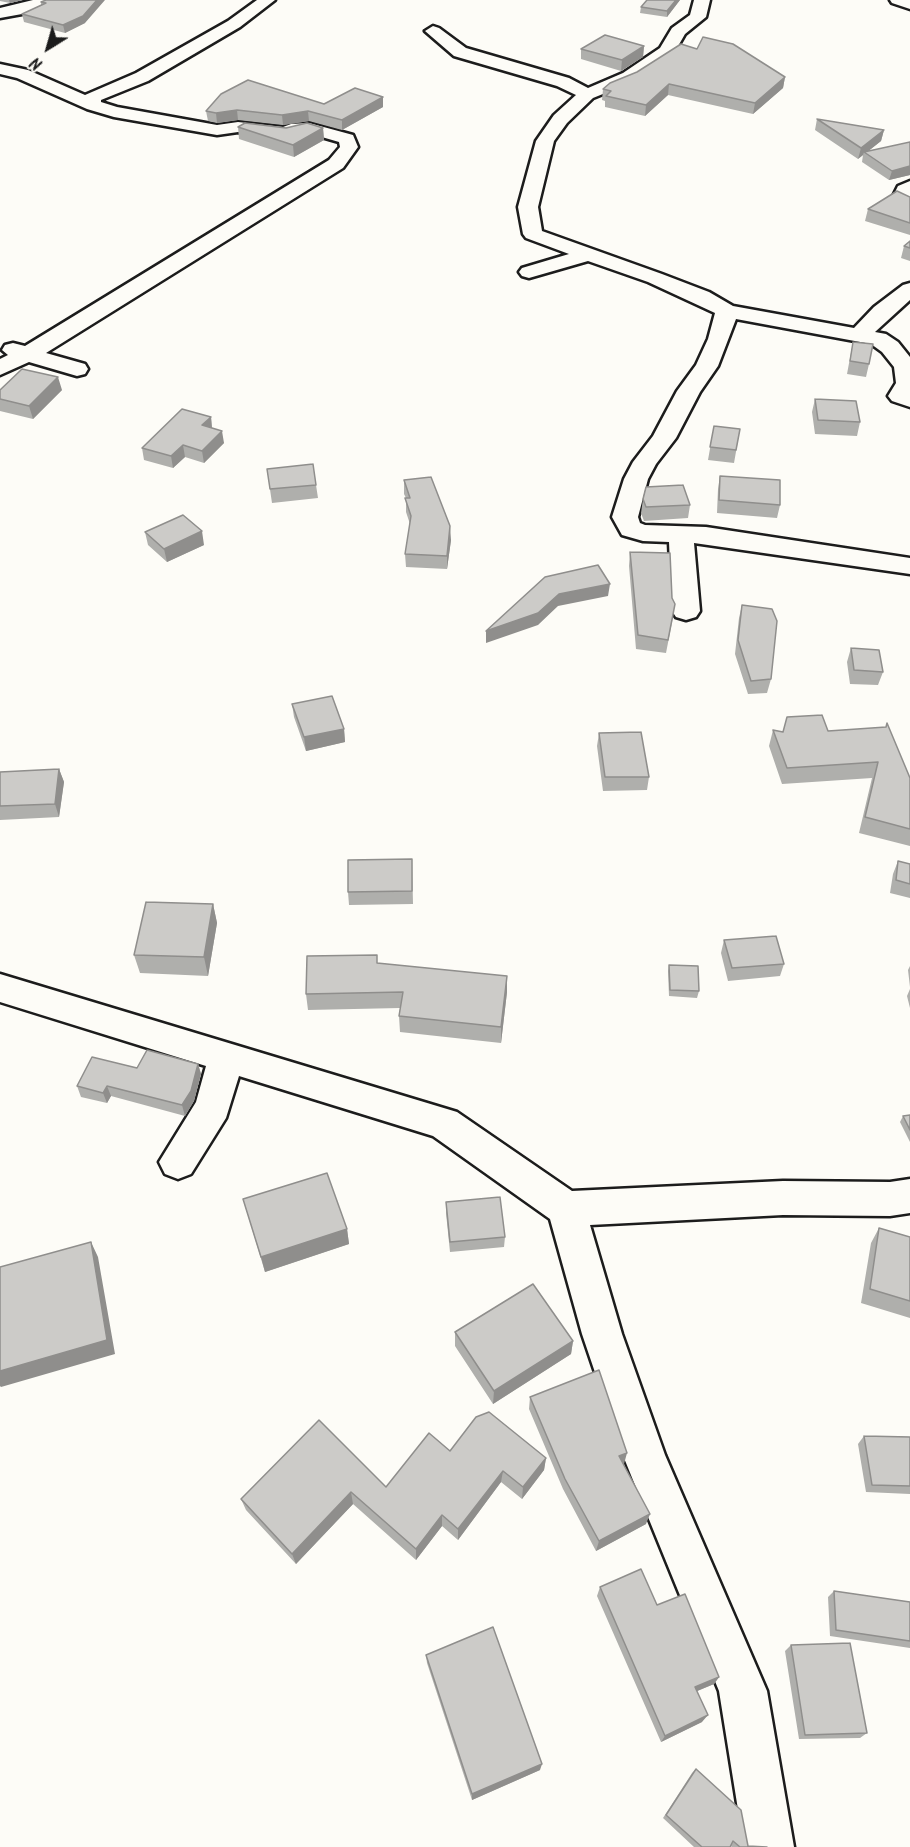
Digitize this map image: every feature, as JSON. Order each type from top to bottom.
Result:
[{"type":"street","points":[[0,13],[16,11],[50,0]]},
{"type":"street","points":[[93,105],[92,97],[142,77],[234,24],[267,0]]},
{"type":"street","points":[[702,0],[698,17],[678,31],[668,51],[629,77],[587,94],[570,108],[545,141],[528,207],[533,234],[655,278],[701,297],[727,311],[878,339],[900,358],[907,383],[900,396],[910,400]]},
{"type":"street","points":[[898,0],[910,4]]},
{"type":"street","points":[[433,32],[460,52],[563,82],[587,94]]},
{"type":"street","points":[[0,69],[22,75],[114,112],[217,130],[238,127],[286,133],[291,129],[309,128],[347,139],[349,147],[336,164],[28,354],[0,368]]},
{"type":"street","points":[[910,187],[905,190],[903,196],[910,200]]},
{"type":"street","points":[[529,272],[590,254]]},
{"type":"street","points":[[859,336],[882,312],[910,289]]},
{"type":"street","points":[[727,311],[719,339],[707,366],[688,391],[664,438],[645,462],[636,479],[625,517],[631,529],[643,533],[706,535],[910,566]]},
{"type":"street","points":[[0,346],[77,369]]},
{"type":"street","points":[[681,534],[686,611]]},
{"type":"street","points":[[0,988],[444,1123],[566,1209],[783,1198],[890,1199],[910,1196]]},
{"type":"street","points":[[178,1162],[213,1107],[226,1057]]},
{"type":"street","points":[[566,1209],[602,1334],[645,1458],[743,1691],[769,1847]]},
{"type":"building","points":[[46,0],[97,0],[83,16],[63,25],[22,14],[46,3],[41,2]]},
{"type":"building","points":[[647,0],[676,0],[667,11],[641,7]]},
{"type":"building","points":[[605,35],[644,46],[622,60],[581,49]]},
{"type":"building","points":[[703,37],[733,44],[785,77],[755,103],[669,84],[646,105],[606,96],[611,91],[603,89],[610,83],[637,72],[681,44],[697,49]]},
{"type":"building","points":[[248,80],[324,104],[355,88],[383,97],[342,120],[308,111],[282,115],[237,110],[216,113],[206,111],[221,94]]},
{"type":"building","points":[[817,119],[884,130],[861,148]]},
{"type":"building","points":[[245,123],[286,128],[307,123],[323,128],[293,145],[238,127]]},
{"type":"building","points":[[910,142],[910,166],[892,171],[864,152]]},
{"type":"building","points":[[897,191],[910,197],[910,223],[868,209]]},
{"type":"building","points":[[853,342],[873,344],[869,364],[850,361]]},
{"type":"building","points":[[22,369],[58,377],[29,406],[0,399],[0,390]]},
{"type":"building","points":[[815,399],[856,401],[860,422],[818,420]]},
{"type":"building","points":[[182,409],[211,417],[202,425],[222,431],[202,451],[183,445],[171,456],[142,448]]},
{"type":"building","points":[[714,426],[740,429],[736,450],[710,447]]},
{"type":"building","points":[[313,464],[316,485],[270,489],[267,469]]},
{"type":"building","points":[[720,476],[780,480],[780,505],[719,500]]},
{"type":"building","points":[[431,477],[450,526],[447,556],[405,554],[411,516],[405,498],[410,498],[404,480]]},
{"type":"building","points":[[683,485],[690,505],[646,507],[643,499],[646,487]]},
{"type":"building","points":[[183,515],[202,531],[164,549],[145,532]]},
{"type":"building","points":[[630,552],[670,553],[672,598],[675,604],[668,640],[638,635]]},
{"type":"building","points":[[598,565],[610,584],[559,594],[538,613],[486,631],[545,577]]},
{"type":"building","points":[[742,605],[772,609],[777,621],[771,679],[751,681],[738,640]]},
{"type":"building","points":[[851,648],[879,650],[883,672],[854,670]]},
{"type":"building","points":[[332,696],[344,729],[304,737],[292,704]]},
{"type":"building","points":[[822,715],[828,731],[886,727],[887,723],[910,778],[910,829],[865,817],[878,762],[787,768],[773,730],[783,732],[787,717]]},
{"type":"building","points":[[641,732],[649,777],[605,777],[599,733]]},
{"type":"building","points":[[59,769],[55,804],[0,806],[0,772]]},
{"type":"building","points":[[412,859],[412,891],[348,892],[348,860]]},
{"type":"building","points":[[898,861],[910,864],[910,884],[896,880]]},
{"type":"building","points":[[146,902],[213,904],[204,957],[134,955]]},
{"type":"building","points":[[776,936],[784,964],[732,968],[724,940]]},
{"type":"building","points":[[377,955],[377,963],[507,976],[501,1027],[399,1016],[403,992],[306,994],[307,956]]},
{"type":"building","points":[[669,965],[698,966],[699,991],[670,990]]},
{"type":"building","points":[[147,1050],[198,1064],[191,1091],[182,1105],[107,1086],[103,1093],[77,1086],[92,1057],[137,1068]]},
{"type":"building","points":[[910,1115],[910,1130],[903,1116]]},
{"type":"building","points":[[327,1173],[347,1229],[261,1257],[243,1199]]},
{"type":"building","points":[[500,1197],[505,1237],[450,1242],[446,1202]]},
{"type":"building","points":[[879,1228],[910,1237],[910,1301],[870,1289]]},
{"type":"building","points":[[91,1242],[107,1340],[0,1371],[0,1267]]},
{"type":"building","points":[[533,1284],[573,1341],[494,1391],[455,1332]]},
{"type":"building","points":[[599,1370],[627,1453],[619,1456],[650,1514],[599,1541],[565,1479],[530,1397]]},
{"type":"building","points":[[489,1412],[546,1458],[523,1487],[503,1471],[458,1529],[442,1515],[416,1549],[351,1492],[292,1554],[241,1499],[319,1420],[386,1487],[429,1433],[450,1451],[476,1417]]},
{"type":"building","points":[[864,1436],[910,1437],[910,1486],[872,1485]]},
{"type":"building","points":[[641,1569],[657,1605],[685,1594],[719,1677],[695,1687],[708,1715],[665,1736],[600,1587]]},
{"type":"building","points":[[834,1591],[910,1602],[910,1641],[836,1630]]},
{"type":"building","points":[[493,1627],[542,1764],[472,1794],[426,1655]]},
{"type":"building","points":[[850,1643],[867,1733],[805,1735],[791,1645]]},
{"type":"building","points":[[696,1769],[741,1810],[748,1846],[767,1847],[740,1847],[733,1841],[730,1847],[702,1847],[666,1815]]}]
